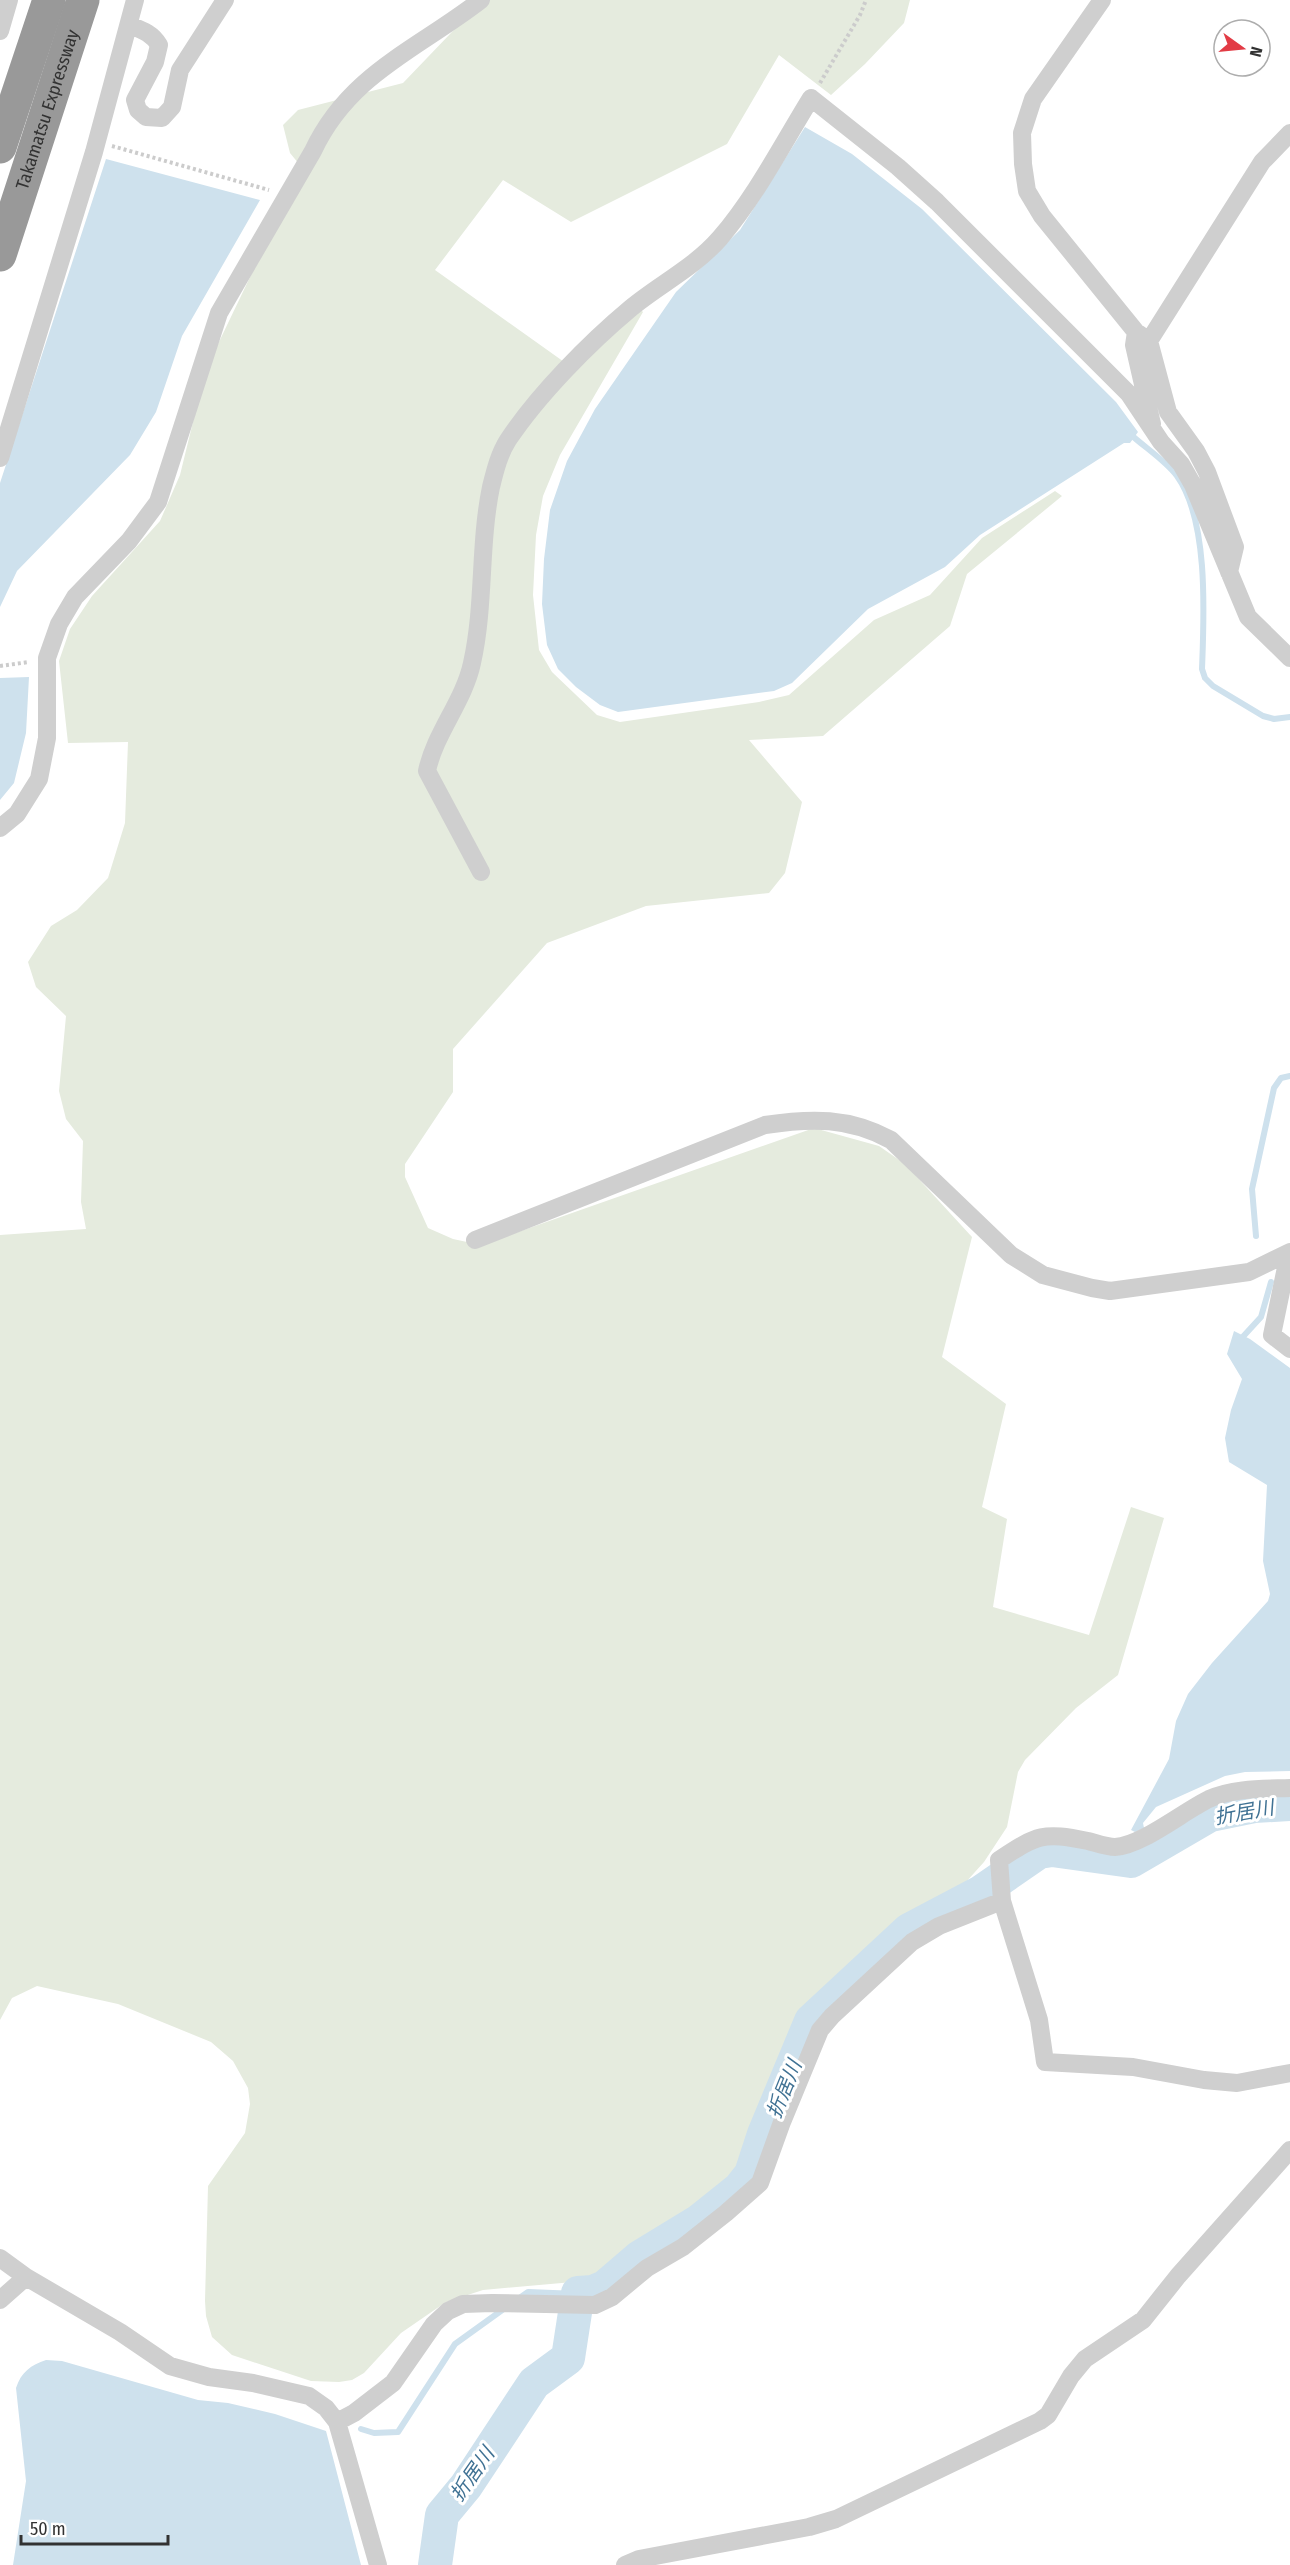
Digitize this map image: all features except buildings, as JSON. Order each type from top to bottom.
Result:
[{"type":"highway","name":"Takamatsu Expressway","points":[[0,147],[49,0]]},
{"type":"highway","name":"Takamatsu Expressway","points":[[0,255],[83,0]]},
{"type":"street","points":[[0,31],[9,0]]},
{"type":"street","points":[[0,458],[97,142],[135,0]]},
{"type":"street","points":[[129,25],[147,32],[159,45],[155,62],[135,100],[138,110],[146,117],[162,118],[172,107],[180,70],[225,0]]},
{"type":"street","points":[[0,828],[17,814],[39,779],[47,738],[47,658],[59,624],[75,597],[129,541],[158,502],[219,313],[324,129],[363,82],[482,0]]},
{"type":"street","points":[[1102,0],[1033,99],[1022,134],[1027,191],[1042,216],[1142,336],[1168,412],[1196,451],[1207,472],[1235,547],[1229,572]]},
{"type":"street","points":[[481,872],[427,771],[430,757],[459,703],[477,640],[481,556],[495,468],[507,442],[582,352],[632,308],[696,261],[719,239],[752,195],[811,98],[898,167],[937,202],[1129,394],[1161,442],[1181,464],[1193,485],[1248,617],[1290,658]]},
{"type":"street","points":[[1152,429],[1150,410],[1134,345],[1262,162],[1290,133]]},
{"type":"street","points":[[475,1240],[765,1125],[805,1119],[857,1126],[875,1131],[891,1140],[1011,1255],[1043,1275],[1110,1291],[1221,1278],[1249,1272],[1290,1253]]},
{"type":"street","points":[[1290,1253],[1272,1335],[1290,1349]]},
{"type":"street","points":[[1290,1788],[1230,1791],[1208,1800],[1132,1842],[1115,1847],[1054,1834],[1039,1836],[999,1860],[1002,1895],[1039,2020],[1045,2062],[1133,2067],[1204,2080],[1237,2083],[1290,2073]]},
{"type":"street","points":[[337,2422],[354,2413],[393,2384],[434,2324],[448,2311],[463,2304],[595,2305],[612,2297],[647,2268],[683,2247],[760,2184],[782,2122],[820,2030],[864,1984],[912,1942],[1002,1895]]},
{"type":"street","points":[[626,2565],[639,2559],[809,2527],[836,2519],[1040,2421],[1048,2415],[1071,2376],[1085,2360],[1143,2320],[1178,2276],[1290,2150]]},
{"type":"street","points":[[0,2258],[26,2277],[120,2332],[170,2366],[209,2377],[309,2396],[327,2408],[337,2422],[378,2565]]},
{"type":"street","points":[[0,2300],[26,2277]]},
{"type":"path","points":[[811,98],[841,50],[866,0]]},
{"type":"path","points":[[97,142],[288,195]]},
{"type":"path","points":[[0,666],[47,658]]},
{"type":"shaded area","points":[[486,0],[910,0],[904,23],[865,64],[831,95],[779,55],[727,144],[571,222],[503,180],[435,270],[574,369],[640,309],[643,312],[560,455],[543,496],[536,535],[533,595],[539,650],[552,672],[597,715],[620,722],[759,702],[789,695],[874,620],[930,595],[982,538],[1055,491],[1062,496],[967,574],[950,626],[823,736],[749,740],[802,802],[785,873],[769,893],[646,906],[547,943],[453,1049],[453,1092],[405,1164],[405,1177],[428,1228],[453,1239],[481,1245],[814,1128],[879,1146],[905,1164],[972,1237],[942,1357],[1006,1404],[982,1507],[1007,1519],[993,1607],[1089,1635],[1131,1507],[1164,1518],[1118,1675],[1076,1708],[1025,1760],[1018,1772],[1007,1827],[984,1862],[947,1903],[901,1927],[805,2022],[761,2126],[747,2168],[700,2217],[630,2257],[607,2279],[483,2290],[446,2302],[401,2333],[364,2373],[352,2380],[339,2382],[311,2381],[232,2355],[212,2337],[206,2316],[208,2186],[245,2133],[250,2104],[248,2088],[233,2061],[211,2042],[118,2004],[37,1986],[12,1998],[0,2020],[0,1235],[86,1229],[81,1202],[83,1141],[66,1119],[59,1091],[66,1016],[36,987],[28,962],[51,926],[77,910],[108,878],[125,823],[128,742],[68,743],[59,661],[70,629],[92,596],[160,521],[180,475],[206,369],[252,273],[308,175],[290,153],[283,125],[298,110],[403,83],[473,10]]},
{"type":"water","points":[[805,127],[852,154],[922,209],[1116,402],[1138,432],[1130,443],[1124,443],[980,535],[945,567],[868,609],[792,683],[774,691],[618,712],[600,705],[576,687],[558,669],[547,645],[542,604],[544,559],[550,510],[567,461],[595,409],[676,292],[740,230]]},
{"type":"water","points":[[106,159],[260,200],[182,336],[156,412],[130,455],[17,571],[0,607],[0,483]]},
{"type":"water","points":[[29,677],[26,733],[14,783],[0,800],[0,678]]},
{"type":"water","points":[[1234,1331],[1250,1339],[1290,1368],[1290,1771],[1245,1772],[1225,1776],[1156,1807],[1143,1823],[1144,1828],[1135,1832],[1131,1830],[1169,1759],[1176,1721],[1188,1694],[1212,1663],[1268,1601],[1270,1594],[1263,1561],[1267,1485],[1229,1462],[1225,1438],[1231,1410],[1242,1379],[1227,1354]]},
{"type":"water","points":[[46,2360],[62,2361],[198,2400],[228,2403],[275,2414],[326,2431],[361,2565],[13,2565],[26,2481],[16,2388],[27,2370]]},
{"type":"waterway","points":[[1129,433],[1177,476],[1195,518],[1202,570],[1202,669],[1205,678],[1213,686],[1263,716],[1274,719],[1290,717]]},
{"type":"waterway","points":[[1256,1236],[1252,1189],[1274,1088],[1281,1078],[1290,1076]]},
{"type":"waterway","points":[[1239,1341],[1261,1317],[1271,1282]]},
{"type":"waterway","name":"折居川","points":[[435,2565],[442,2515],[466,2486],[534,2383],[568,2358],[578,2293],[593,2292],[605,2287],[640,2257],[699,2221],[739,2189],[751,2174],[764,2134],[811,2021],[909,1930],[981,1892],[1039,1852],[1052,1850],[1131,1861],[1210,1815],[1254,1806],[1290,1804]]},
{"type":"waterway","points":[[518,2299],[528,2292],[578,2294]]},
{"type":"waterway","points":[[361,2429],[374,2433],[398,2432],[455,2344],[505,2308]]}]
